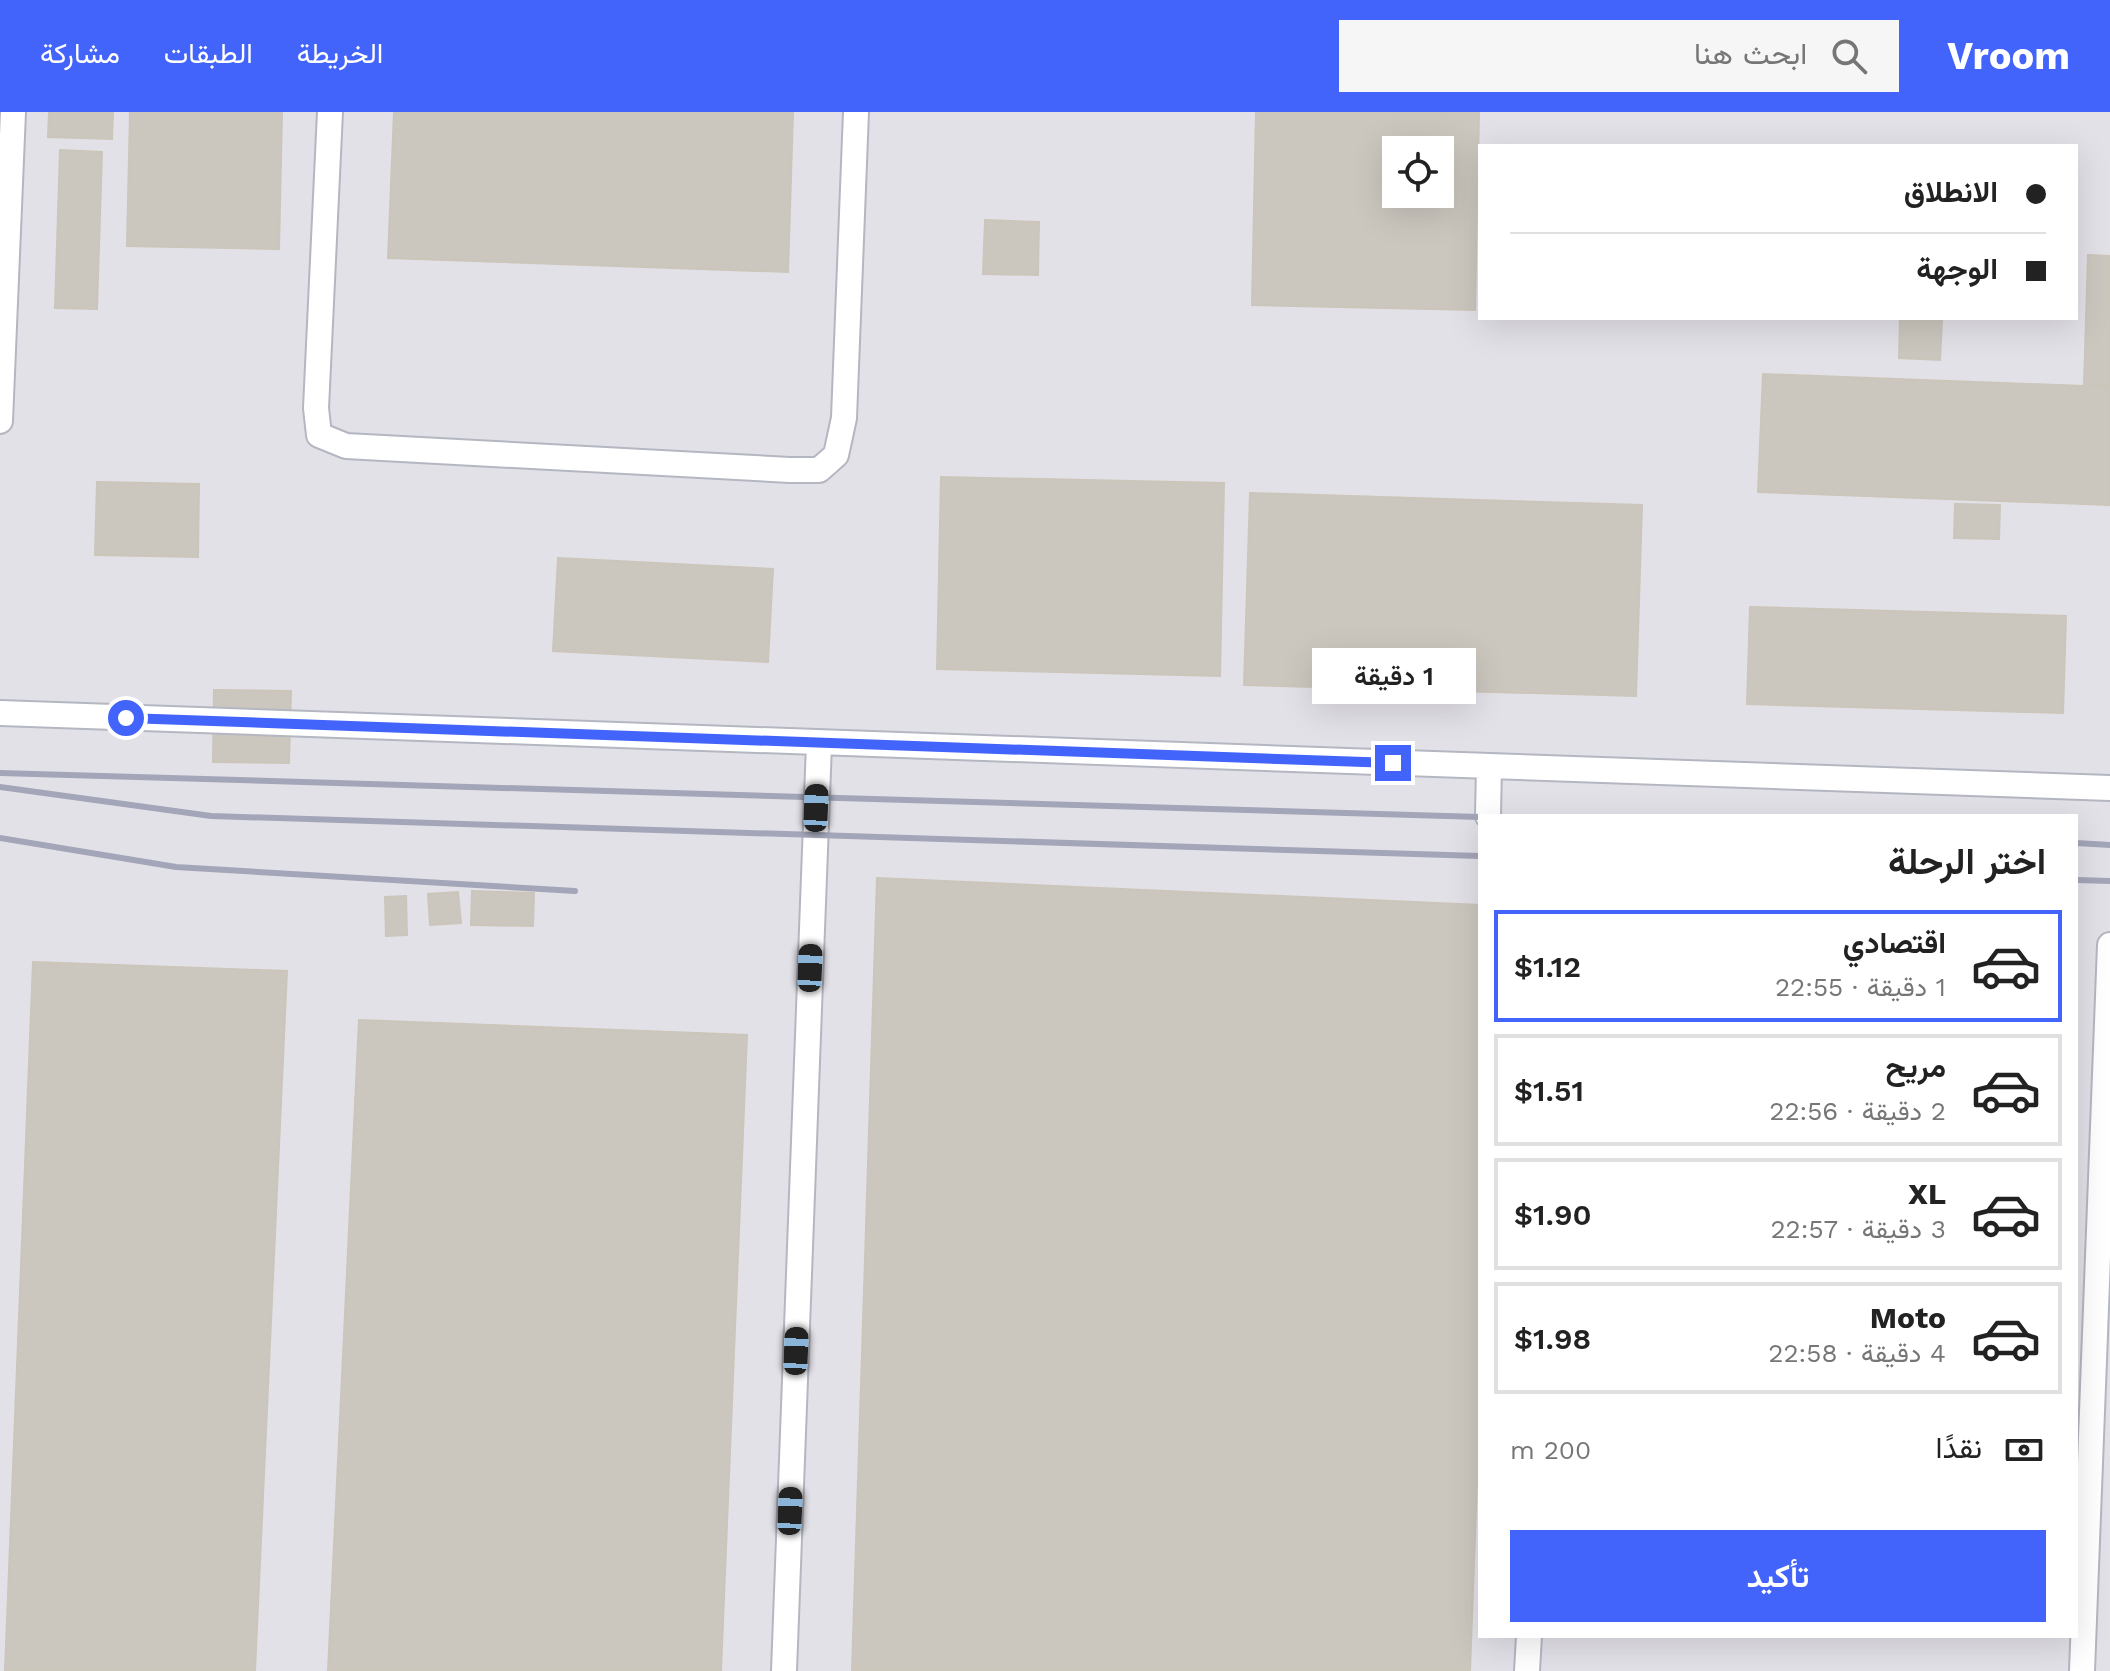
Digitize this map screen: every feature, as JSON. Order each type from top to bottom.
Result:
[{"type":"lane","points":[[0,421],[13,112]]},
{"type":"lane","points":[[330,112],[316,408],[319,435],[346,446],[819,470],[836,455],[844,418],[856,112]]},
{"type":"lane","points":[[0,713],[2110,788]]},
{"type":"lane","points":[[784,1671],[819,744]]},
{"type":"lane","points":[[1488,814],[1489,766]]},
{"type":"lane","points":[[2082,1671],[2083,1455],[2110,945]]},
{"type":"lane","points":[[1527,1671],[1529,1638]]},
{"type":"shaded area","points":[[0,112],[2110,112],[2110,1671],[0,1671]]},
{"type":"building","points":[[49,112],[113,112],[112,139],[48,137]]},
{"type":"building","points":[[130,112],[282,112],[279,249],[127,246]]},
{"type":"building","points":[[394,112],[793,112],[788,272],[388,258]]},
{"type":"building","points":[[1256,112],[1479,112],[1475,310],[1252,305]]},
{"type":"building","points":[[60,150],[102,152],[97,309],[55,308]]},
{"type":"building","points":[[985,220],[1039,222],[1038,275],[983,274]]},
{"type":"building","points":[[2088,255],[2110,256],[2110,385],[2084,385]]},
{"type":"building","points":[[1900,320],[1942,320],[1940,360],[1899,358]]},
{"type":"building","points":[[1763,374],[2110,387],[2110,505],[1758,492]]},
{"type":"building","points":[[941,477],[1224,483],[1220,676],[937,669]]},
{"type":"building","points":[[97,482],[199,484],[198,557],[95,555]]},
{"type":"building","points":[[1250,493],[1642,505],[1636,696],[1244,685]]},
{"type":"building","points":[[1955,504],[2000,505],[1999,539],[1954,538]]},
{"type":"building","points":[[558,558],[773,569],[768,662],[553,651]]},
{"type":"building","points":[[1750,607],[2066,616],[2063,713],[1747,704]]},
{"type":"building","points":[[214,690],[291,691],[289,763],[213,762]]},
{"type":"building","points":[[877,878],[1478,905],[1478,1456],[1470,1671],[852,1671]]},
{"type":"building","points":[[472,891],[534,893],[533,926],[471,925]]},
{"type":"building","points":[[458,892],[461,923],[430,925],[428,894]]},
{"type":"building","points":[[406,896],[407,935],[386,936],[385,897]]},
{"type":"building","points":[[33,962],[287,971],[255,1671],[5,1671]]},
{"type":"building","points":[[359,1020],[747,1035],[721,1671],[328,1671]]},
{"type":"railway","points":[[0,773],[1478,817]]},
{"type":"railway","points":[[0,787],[211,816],[1478,856]]},
{"type":"railway","points":[[0,838],[176,867],[575,891]]},
{"type":"railway","points":[[2078,843],[2110,845]]},
{"type":"railway","points":[[2078,880],[2110,881]]},
{"type":"route","points":[[126,718],[1393,763]]}]
